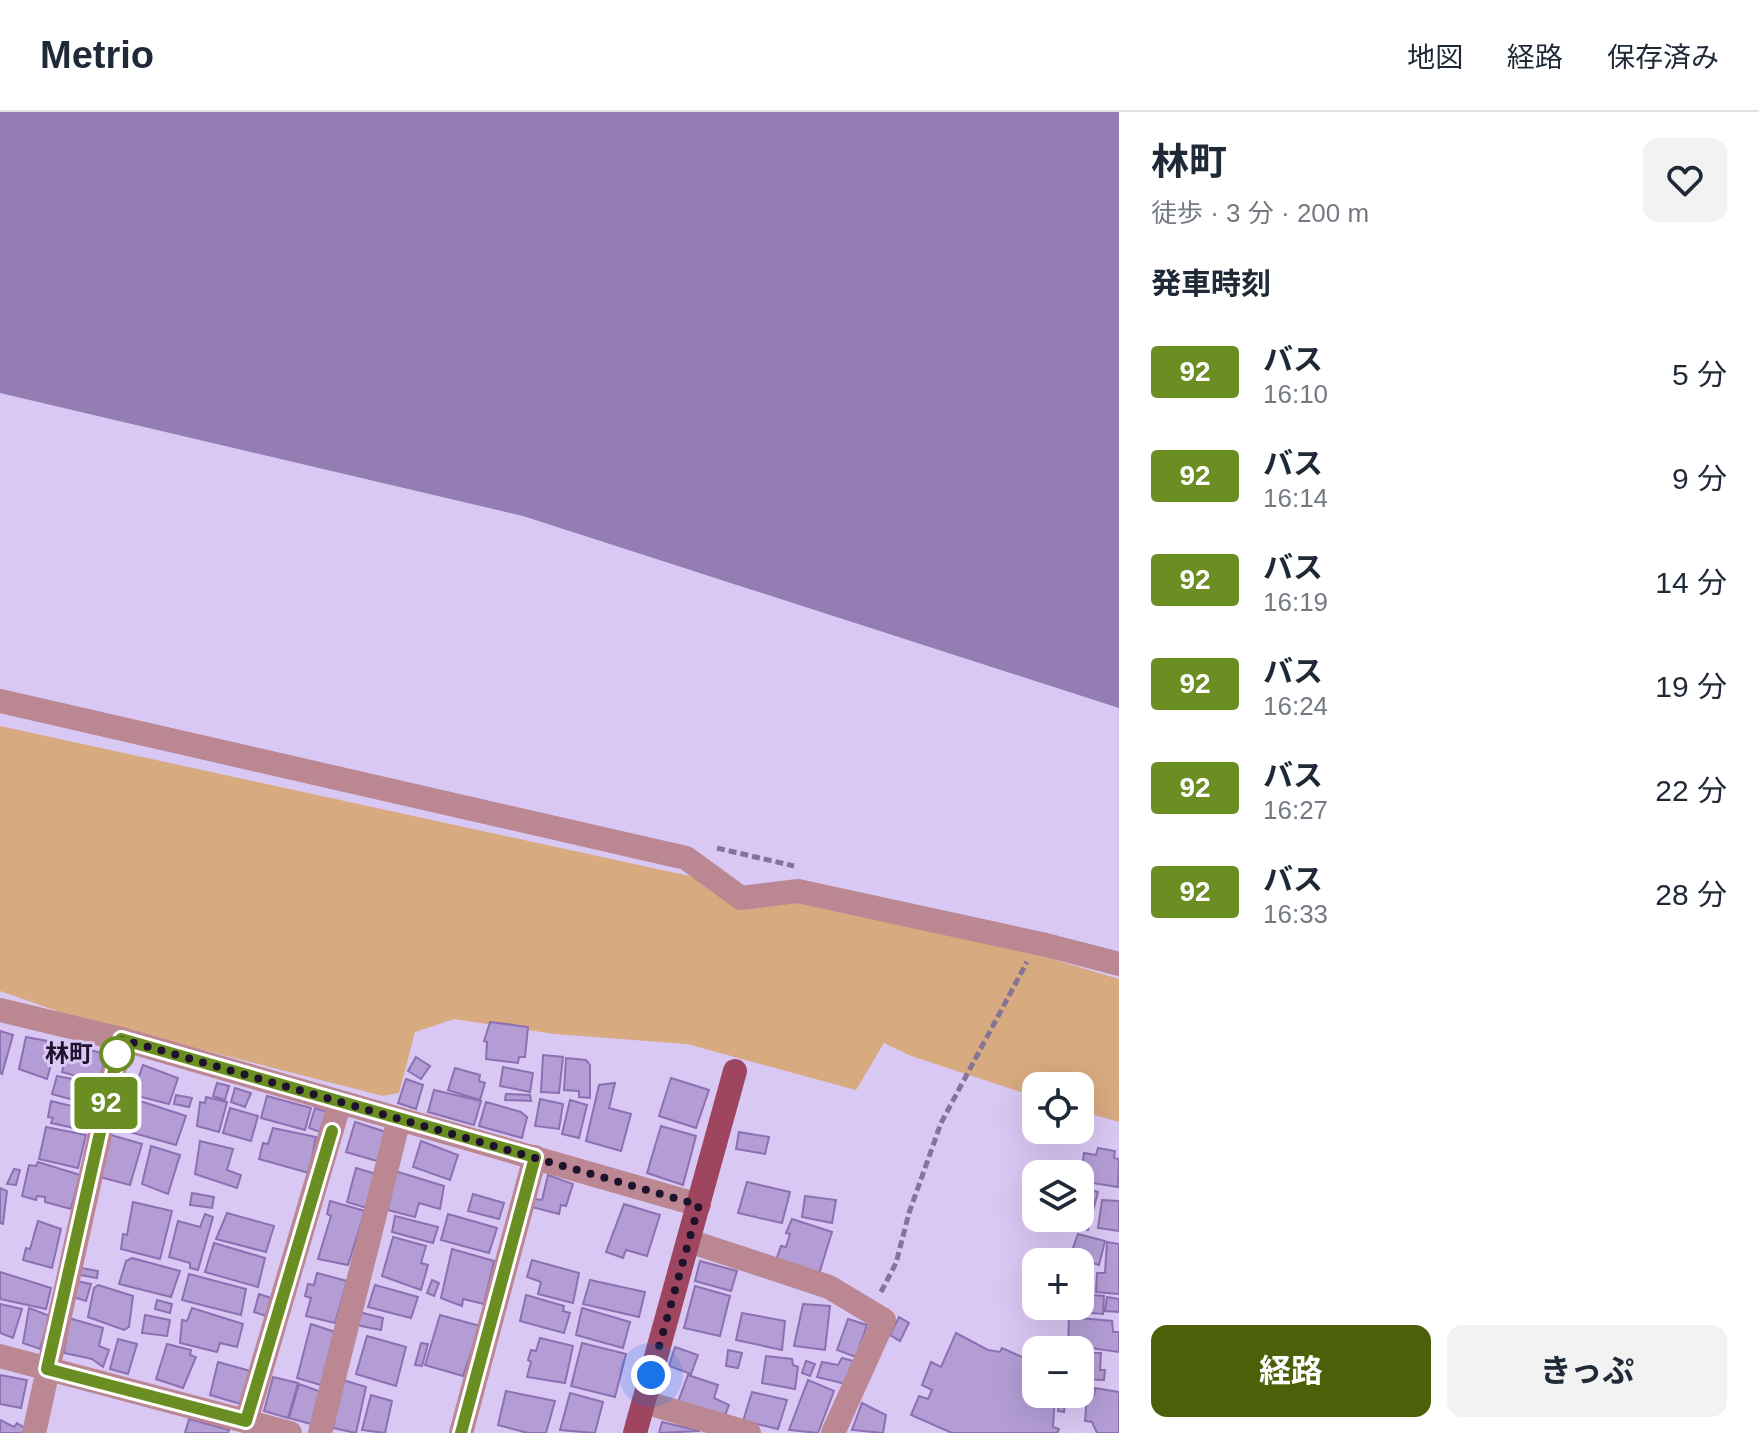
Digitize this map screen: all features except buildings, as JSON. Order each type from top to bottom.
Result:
[{"type":"main road","points":[[635,1433],[735,1071]]},
{"type":"street","points":[[0,701],[686,858],[741,898],[798,891],[1119,964]]},
{"type":"street","points":[[0,1010],[121,1039],[699,1205]]},
{"type":"street","points":[[34,1433],[121,1039]]},
{"type":"street","points":[[246,1421],[340,1102]]},
{"type":"street","points":[[320,1433],[399,1119]]},
{"type":"street","points":[[461,1433],[535,1157]]},
{"type":"street","points":[[689,1241],[829,1287],[884,1320],[833,1433]]},
{"type":"street","points":[[0,1356],[289,1433]]},
{"type":"street","points":[[644,1402],[749,1433]]},
{"type":"path","points":[[872,1311],[896,1263],[909,1213],[941,1123],[1036,943]]},
{"type":"shaded area","points":[[0,112],[1119,112],[1119,708],[523,516],[0,393]]},
{"type":"shaded area","points":[[0,726],[763,892],[921,920],[1119,979],[1119,1122],[1094,1115],[1094,1072],[1022,1072],[1022,1092],[911,1056],[884,1043],[856,1090],[687,1044],[554,1034],[454,1019],[415,1032],[399,1093],[383,1096],[74,1017],[0,991]]},
{"type":"bus line","name":"92","points":[[332,1131],[246,1421],[47,1369],[121,1039],[535,1157],[461,1433]]},
{"type":"place","name":"林町","points":[[117,1054]]},
{"type":"route","points":[[117,1054],[121,1039],[699,1205],[651,1375]]}]
